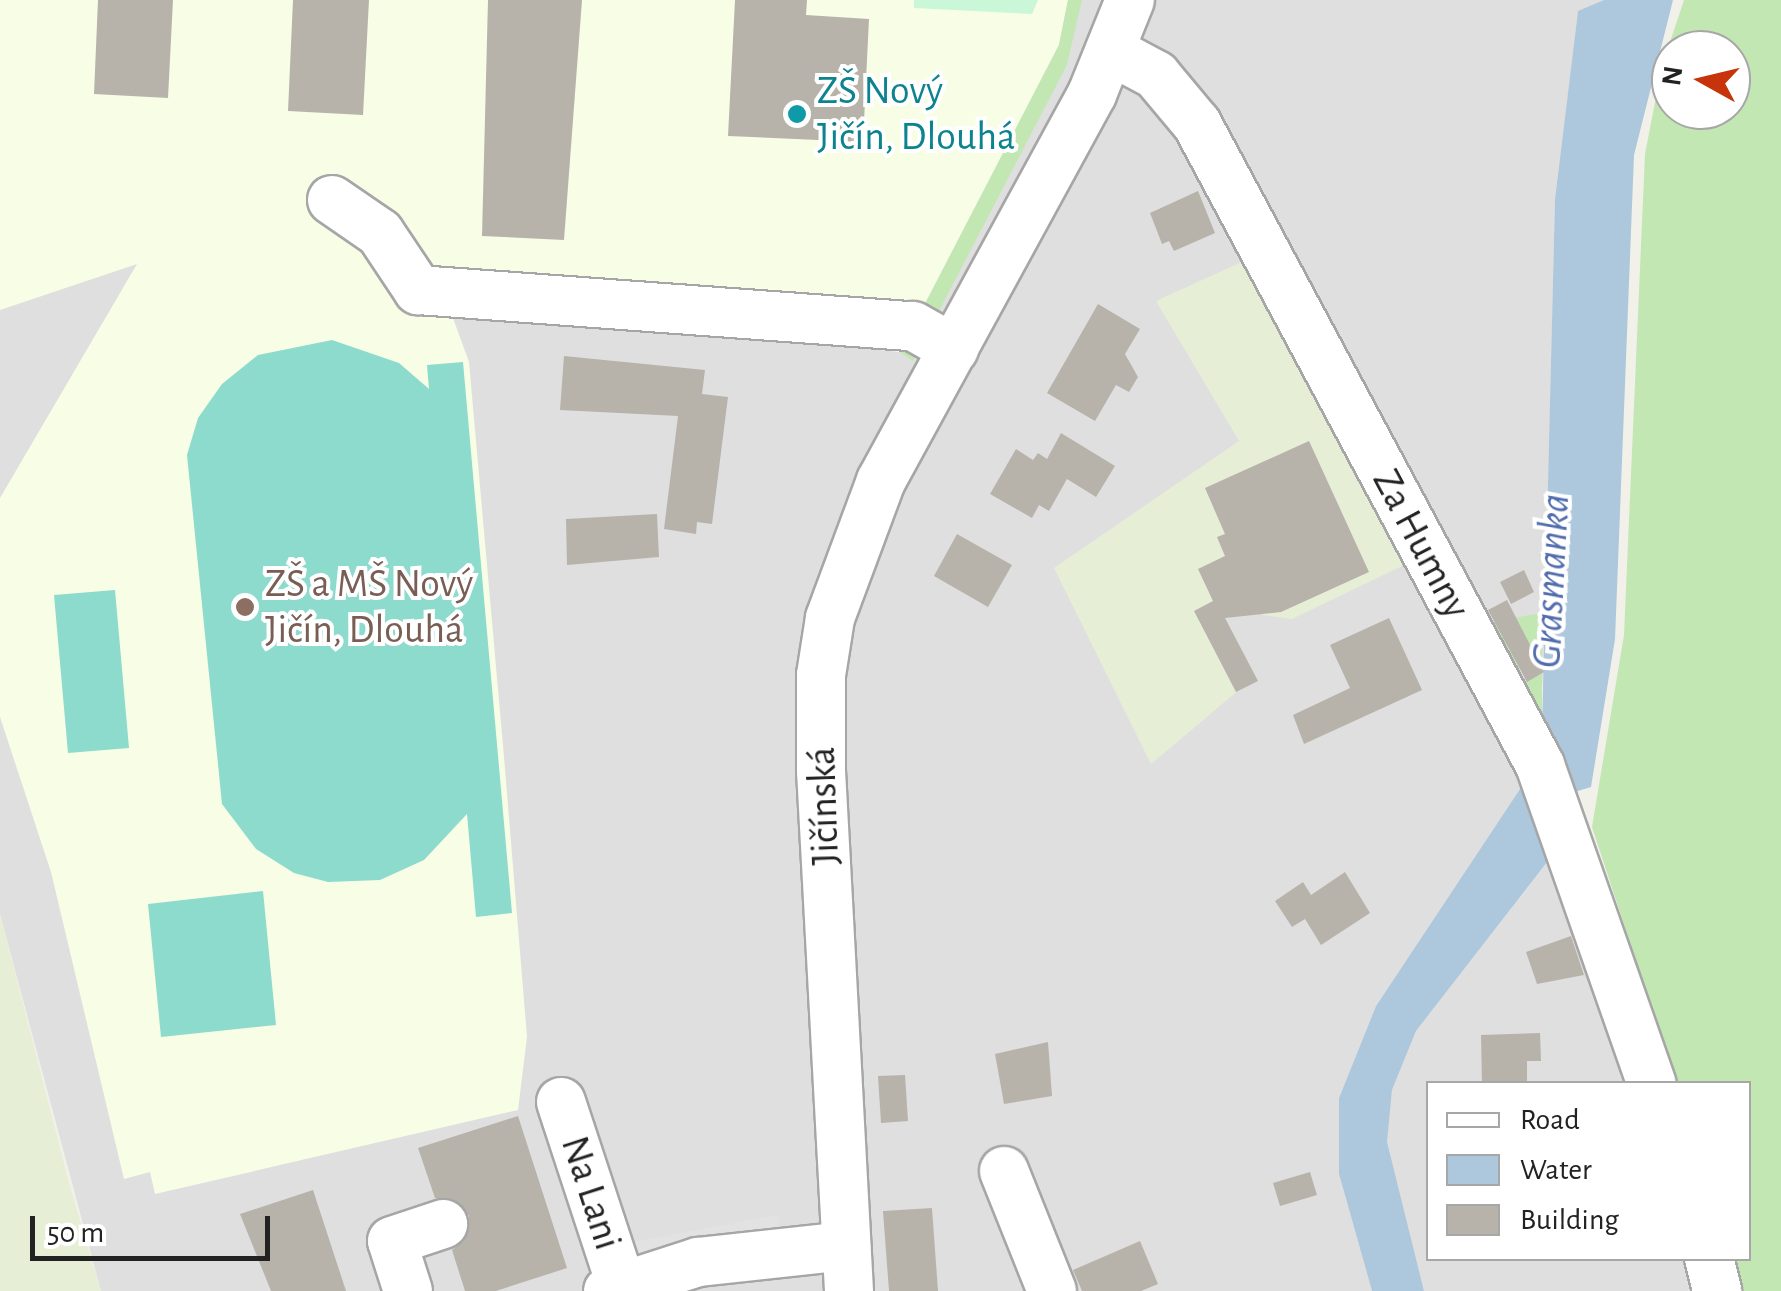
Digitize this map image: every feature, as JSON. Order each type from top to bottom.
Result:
[{"type":"street","name":"Jičínská","points":[[848,1269],[821,674],[856,534],[1113,52],[1130,0]]},
{"type":"street","name":"Za Humny","points":[[1113,52],[1156,74],[1197,124],[1540,765],[1651,1081]]},
{"type":"street","points":[[332,200],[380,233],[418,290],[913,326],[954,349]]},
{"type":"street","name":"Na Lani","points":[[561,1102],[614,1287],[698,1262],[848,1269]]},
{"type":"street","points":[[1004,1172],[1052,1291]]},
{"type":"street","points":[[408,1291],[392,1241],[443,1224]]},
{"type":"street","points":[[1710,1261],[1717,1291]]},
{"type":"shaded area","points":[[0,0],[1604,0],[1578,12],[1555,199],[1544,672],[1530,784],[1520,789],[1376,1006],[1339,1098],[1339,1174],[1372,1291],[101,1291],[0,914]]},
{"type":"shaded area","name":"ZŠ a MŠ Nový Jičín, Dlouhá","points":[[0,0],[1068,0],[1059,45],[900,352],[449,307],[469,362],[504,757],[527,1037],[518,1110],[155,1194],[150,1172],[124,1179],[51,872],[0,717],[0,498],[137,264],[0,310]]},
{"type":"shaded area","points":[[1255,256],[1408,546],[1402,566],[1292,619],[1263,615],[1245,600],[1281,612],[1368,572],[1339,506],[1309,441],[1205,488],[1225,534],[1217,538],[1225,556],[1199,569],[1214,601],[1195,611],[1253,678],[1151,764],[1054,568],[1239,441],[1156,301]]},
{"type":"shaded area","points":[[332,340],[399,363],[429,389],[427,365],[463,362],[512,913],[476,917],[467,814],[424,860],[380,880],[328,882],[294,873],[256,849],[222,804],[187,455],[198,418],[222,384],[258,355]]},
{"type":"shaded area","points":[[115,590],[129,748],[68,753],[54,595]]},
{"type":"shaded area","points":[[1551,857],[1666,1081],[1426,1081],[1426,1261],[1724,1261],[1733,1291],[1424,1291],[1386,1142],[1392,1090],[1416,1031]]},
{"type":"shaded area","points":[[263,891],[276,1025],[161,1037],[148,904]]},
{"type":"shaded area","points":[[0,914],[69,1183],[101,1291],[0,1291]]},
{"type":"shaded area","points":[[777,1215],[780,1236],[626,1265],[621,1244]]},
{"type":"green space","points":[[914,0],[1038,0],[1032,14],[914,8]]},
{"type":"green space","points":[[1068,0],[1082,0],[1067,65],[913,361],[900,352],[1059,45]]},
{"type":"green space","points":[[1684,0],[1781,0],[1781,1291],[1744,1291],[1734,1261],[1751,1261],[1751,1081],[1675,1081],[1592,827],[1624,635],[1645,154],[1651,123],[1651,130],[1751,130],[1751,30],[1674,30]]},
{"type":"green space","points":[[1542,613],[1542,669],[1536,658],[1515,670],[1522,684],[1542,673],[1542,730],[1484,623]]},
{"type":"water","name":"Grasmanka","points":[[1604,0],[1673,0],[1665,30],[1651,30],[1651,87],[1634,155],[1615,639],[1591,787],[1568,794],[1551,857],[1416,1031],[1392,1090],[1387,1142],[1424,1291],[1372,1291],[1339,1174],[1339,1098],[1376,1006],[1520,789],[1530,784],[1542,730],[1555,199],[1578,11]]},
{"type":"building","points":[[98,0],[173,0],[168,98],[94,94]]},
{"type":"building","points":[[293,0],[369,0],[363,115],[288,111]]},
{"type":"building","points":[[488,0],[582,0],[564,240],[482,236]]},
{"type":"building","points":[[735,0],[807,0],[806,15],[869,19],[863,142],[728,136]]},
{"type":"building","points":[[1198,191],[1215,233],[1174,251],[1169,241],[1162,244],[1150,213]]},
{"type":"building","points":[[1098,304],[1140,329],[1125,354],[1138,377],[1129,392],[1116,385],[1095,421],[1047,393]]},
{"type":"building","points":[[564,356],[705,370],[702,394],[728,397],[712,524],[697,522],[696,534],[664,529],[678,416],[560,410]]},
{"type":"building","points":[[1061,433],[1115,466],[1096,497],[1067,479],[1049,511],[1039,505],[1032,518],[990,494],[1016,449],[1033,460],[1038,453],[1047,459]]},
{"type":"building","points":[[1309,441],[1369,572],[1281,612],[1225,618],[1258,681],[1236,692],[1194,611],[1213,601],[1198,569],[1225,556],[1217,537],[1225,534],[1205,488]]},
{"type":"building","points":[[657,514],[659,557],[567,565],[566,519]]},
{"type":"building","points":[[957,534],[1012,565],[988,607],[934,576]]},
{"type":"building","points":[[1524,570],[1534,592],[1511,604],[1500,582]]},
{"type":"building","points":[[1507,600],[1544,672],[1527,682],[1488,610]]},
{"type":"building","points":[[1389,618],[1422,690],[1304,744],[1293,715],[1350,688],[1330,645]]},
{"type":"building","points":[[1345,872],[1370,913],[1321,945],[1305,919],[1292,927],[1275,901],[1303,882],[1311,895]]},
{"type":"building","points":[[1571,936],[1584,975],[1537,984],[1526,952]]},
{"type":"building","points":[[1540,1033],[1541,1061],[1527,1061],[1527,1081],[1482,1081],[1481,1035]]},
{"type":"building","points":[[1048,1042],[1052,1096],[1004,1104],[995,1054]]},
{"type":"building","points":[[905,1075],[908,1121],[881,1123],[878,1076]]},
{"type":"building","points":[[518,1116],[567,1268],[496,1291],[465,1291],[452,1250],[464,1241],[469,1216],[460,1203],[435,1198],[418,1148]]},
{"type":"building","points":[[1310,1172],[1317,1195],[1280,1206],[1273,1183]]},
{"type":"building","points":[[313,1190],[346,1291],[271,1291],[240,1214]]},
{"type":"building","points":[[932,1208],[938,1291],[889,1291],[883,1211]]},
{"type":"building","points":[[1140,1241],[1158,1284],[1141,1291],[1082,1291],[1073,1270]]},
{"type":"place","name":"ZŠ Nový Jičín, Dlouhá","points":[[797,114]]},
{"type":"place","name":"ZŠ a MŠ Nový Jičín, Dlouhá","points":[[245,607]]}]
